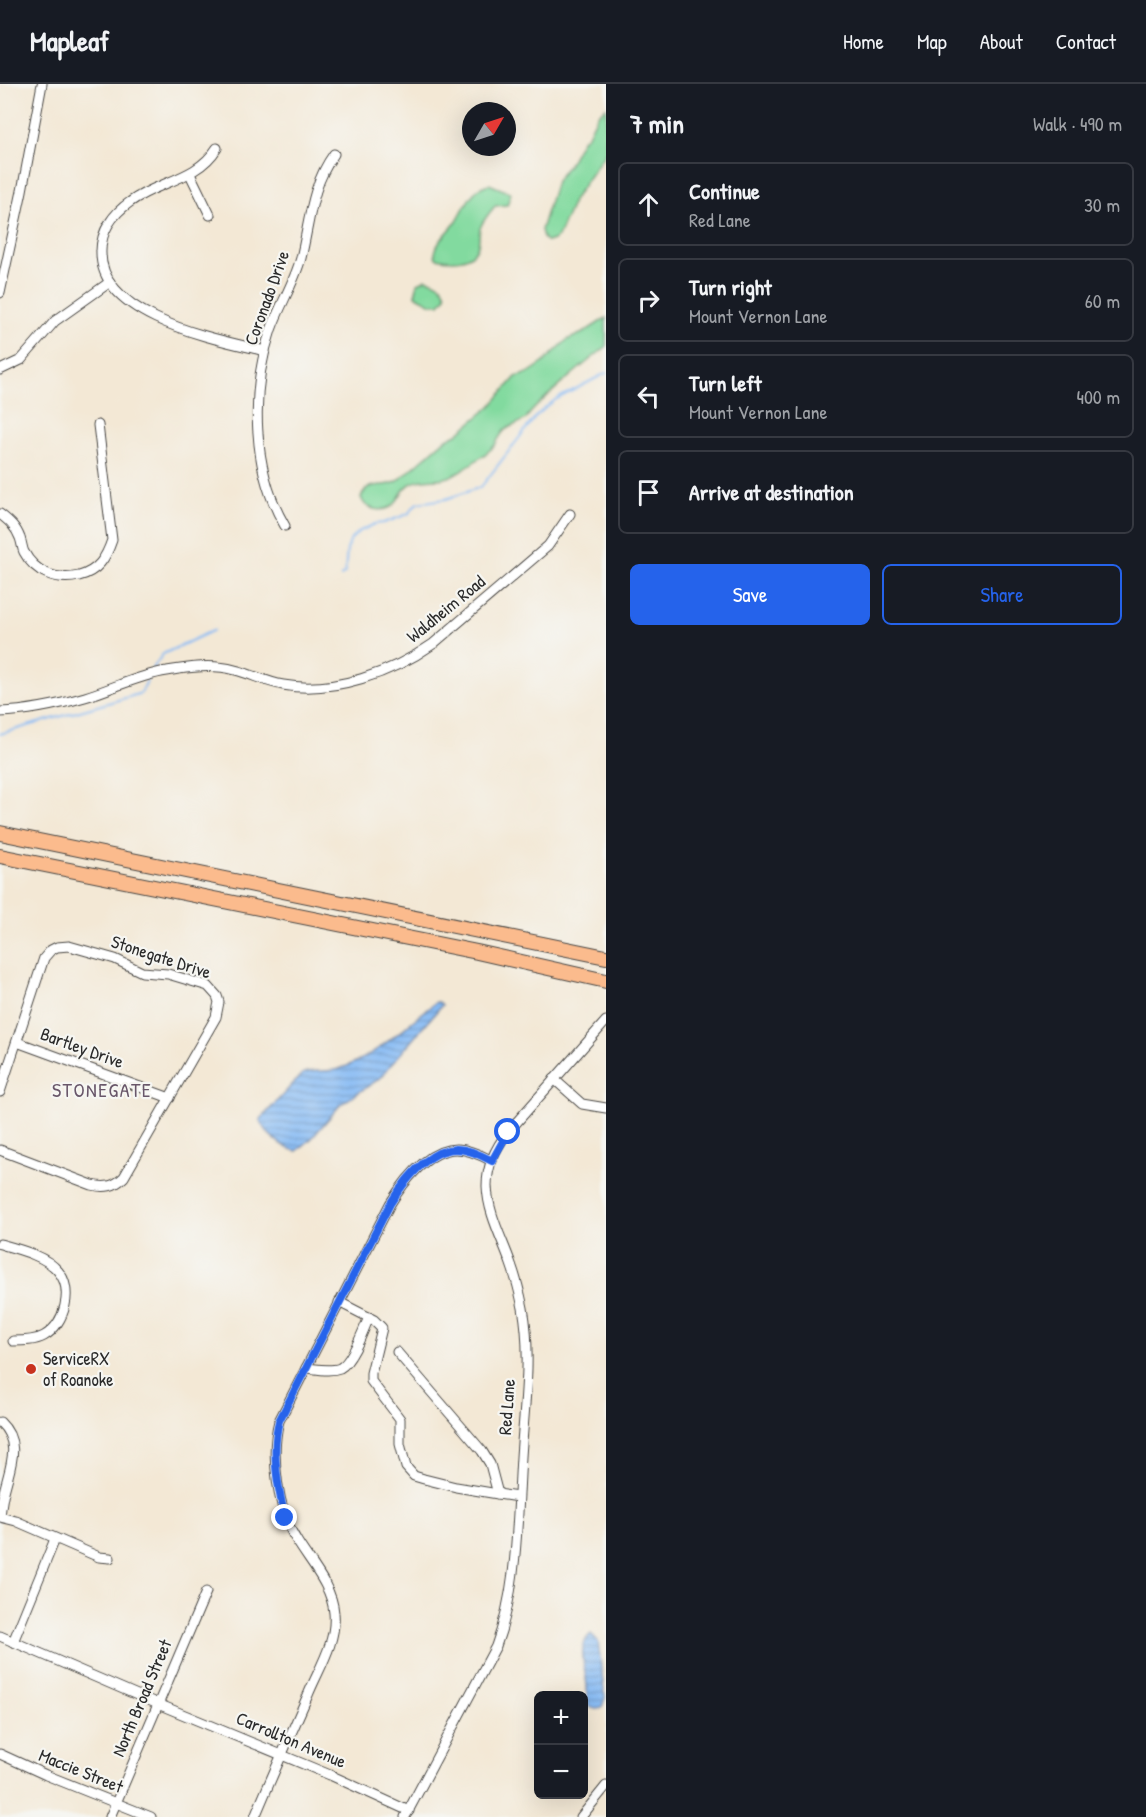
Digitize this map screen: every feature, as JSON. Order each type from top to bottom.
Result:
[{"type":"highway","points":[[0,833],[606,957]]},
{"type":"highway","points":[[0,856],[465,950],[606,981]]},
{"type":"street","points":[[0,293],[42,84]]},
{"type":"street","points":[[217,148],[206,163],[190,174],[138,196],[111,219],[103,237],[101,255],[105,274],[125,298],[161,321],[192,333],[264,351]]},
{"type":"street","name":"Coronado Drive","points":[[285,526],[264,474],[259,440],[258,403],[264,351],[276,316],[296,272],[315,189],[320,176],[334,154]]},
{"type":"street","points":[[190,174],[210,214]]},
{"type":"street","points":[[0,370],[21,360],[55,321],[110,282]]},
{"type":"street","points":[[0,514],[12,523],[20,537],[24,551],[34,565],[51,576],[64,579],[82,575],[100,564],[107,556],[112,540],[98,425]]},
{"type":"street","name":"Waldheim Road","points":[[0,712],[45,707],[85,697],[165,671],[203,666],[235,670],[269,682],[299,687],[340,683],[365,677],[418,655],[433,644],[548,546],[570,514]]},
{"type":"street","name":"Stonegate Drive","points":[[0,1092],[44,958],[57,947],[69,946],[115,959],[142,972],[168,974],[208,986],[217,996],[218,1014],[124,1177],[113,1185],[107,1187],[92,1185],[0,1150]]},
{"type":"street","name":"Red Lane","points":[[407,1814],[481,1677],[502,1630],[512,1579],[526,1377],[525,1324],[518,1284],[495,1224],[489,1200],[488,1176],[492,1161],[508,1132],[606,1021]]},
{"type":"street","name":"Bartley Drive","points":[[17,1042],[170,1098]]},
{"type":"street","points":[[554,1079],[582,1104],[606,1108]]},
{"type":"street","points":[[255,1817],[325,1656],[334,1626],[331,1597],[293,1536],[285,1518],[277,1468],[276,1441],[279,1421],[390,1204],[403,1185],[439,1153],[456,1149],[474,1153],[492,1161]]},
{"type":"street","points":[[0,1244],[52,1265],[62,1275],[66,1288],[65,1304],[51,1331],[39,1338],[13,1341]]},
{"type":"street","points":[[339,1302],[369,1317],[383,1330],[371,1373],[371,1381],[400,1419],[401,1456],[409,1472],[424,1479],[518,1497]]},
{"type":"street","points":[[306,1368],[322,1370],[342,1367],[348,1360],[369,1317]]},
{"type":"street","points":[[397,1352],[482,1451],[490,1464],[498,1494]]},
{"type":"street","points":[[0,1422],[10,1433],[14,1446],[0,1517],[16,1521],[99,1557],[110,1558]]},
{"type":"street","points":[[13,1641],[55,1539]]},
{"type":"street","name":"North Broad Street","points":[[110,1817],[206,1592]]},
{"type":"street","name":"Carrollton Avenue","points":[[0,1635],[158,1704],[282,1754],[407,1814]]},
{"type":"street","name":"Maccie Street","points":[[0,1754],[150,1817]]},
{"type":"street","points":[[581,1817],[606,1786]]},
{"type":"green space","points":[[606,107],[606,152],[574,199],[558,237],[546,241],[541,230],[556,181],[582,140],[588,135],[597,116]]},
{"type":"green space","points":[[489,184],[511,193],[507,205],[495,206],[484,221],[480,228],[479,243],[475,251],[466,258],[448,260],[436,258],[437,245],[456,222],[469,199],[483,186]]},
{"type":"green space","points":[[426,279],[436,282],[444,289],[446,296],[440,304],[432,304],[415,295],[418,283]]},
{"type":"green space","points":[[606,318],[606,347],[550,394],[526,419],[505,430],[487,453],[449,477],[412,483],[404,489],[394,505],[387,509],[373,509],[365,504],[361,497],[366,489],[398,481],[445,440],[457,434],[491,406],[516,377],[528,373],[543,363],[567,340]]},
{"type":"water","points":[[436,1002],[442,1005],[379,1079],[341,1104],[312,1138],[297,1151],[281,1144],[262,1125],[260,1120],[302,1074],[330,1071],[353,1064],[378,1049]]},
{"type":"water","points":[[591,1634],[598,1641],[605,1698],[602,1707],[596,1709],[589,1707],[588,1702],[583,1660],[586,1639]]},
{"type":"waterway","points":[[341,576],[345,573],[347,550],[351,539],[360,531],[408,514],[417,503],[446,499],[481,487],[537,415],[555,400],[606,373]]},
{"type":"waterway","points":[[152,669],[163,654],[214,630]]},
{"type":"waterway","points":[[0,734],[141,693],[147,681]]},
{"type":"place","name":"ServiceRX of Roanoke","points":[[31,1369]]},
{"type":"district","name":"STONEGATE","points":[[102,1090]]},
{"type":"route","points":[[285,1518],[276,1459],[279,1421],[390,1204],[403,1185],[432,1157],[447,1150],[456,1149],[474,1153],[492,1161],[496,1149],[508,1132]]}]
